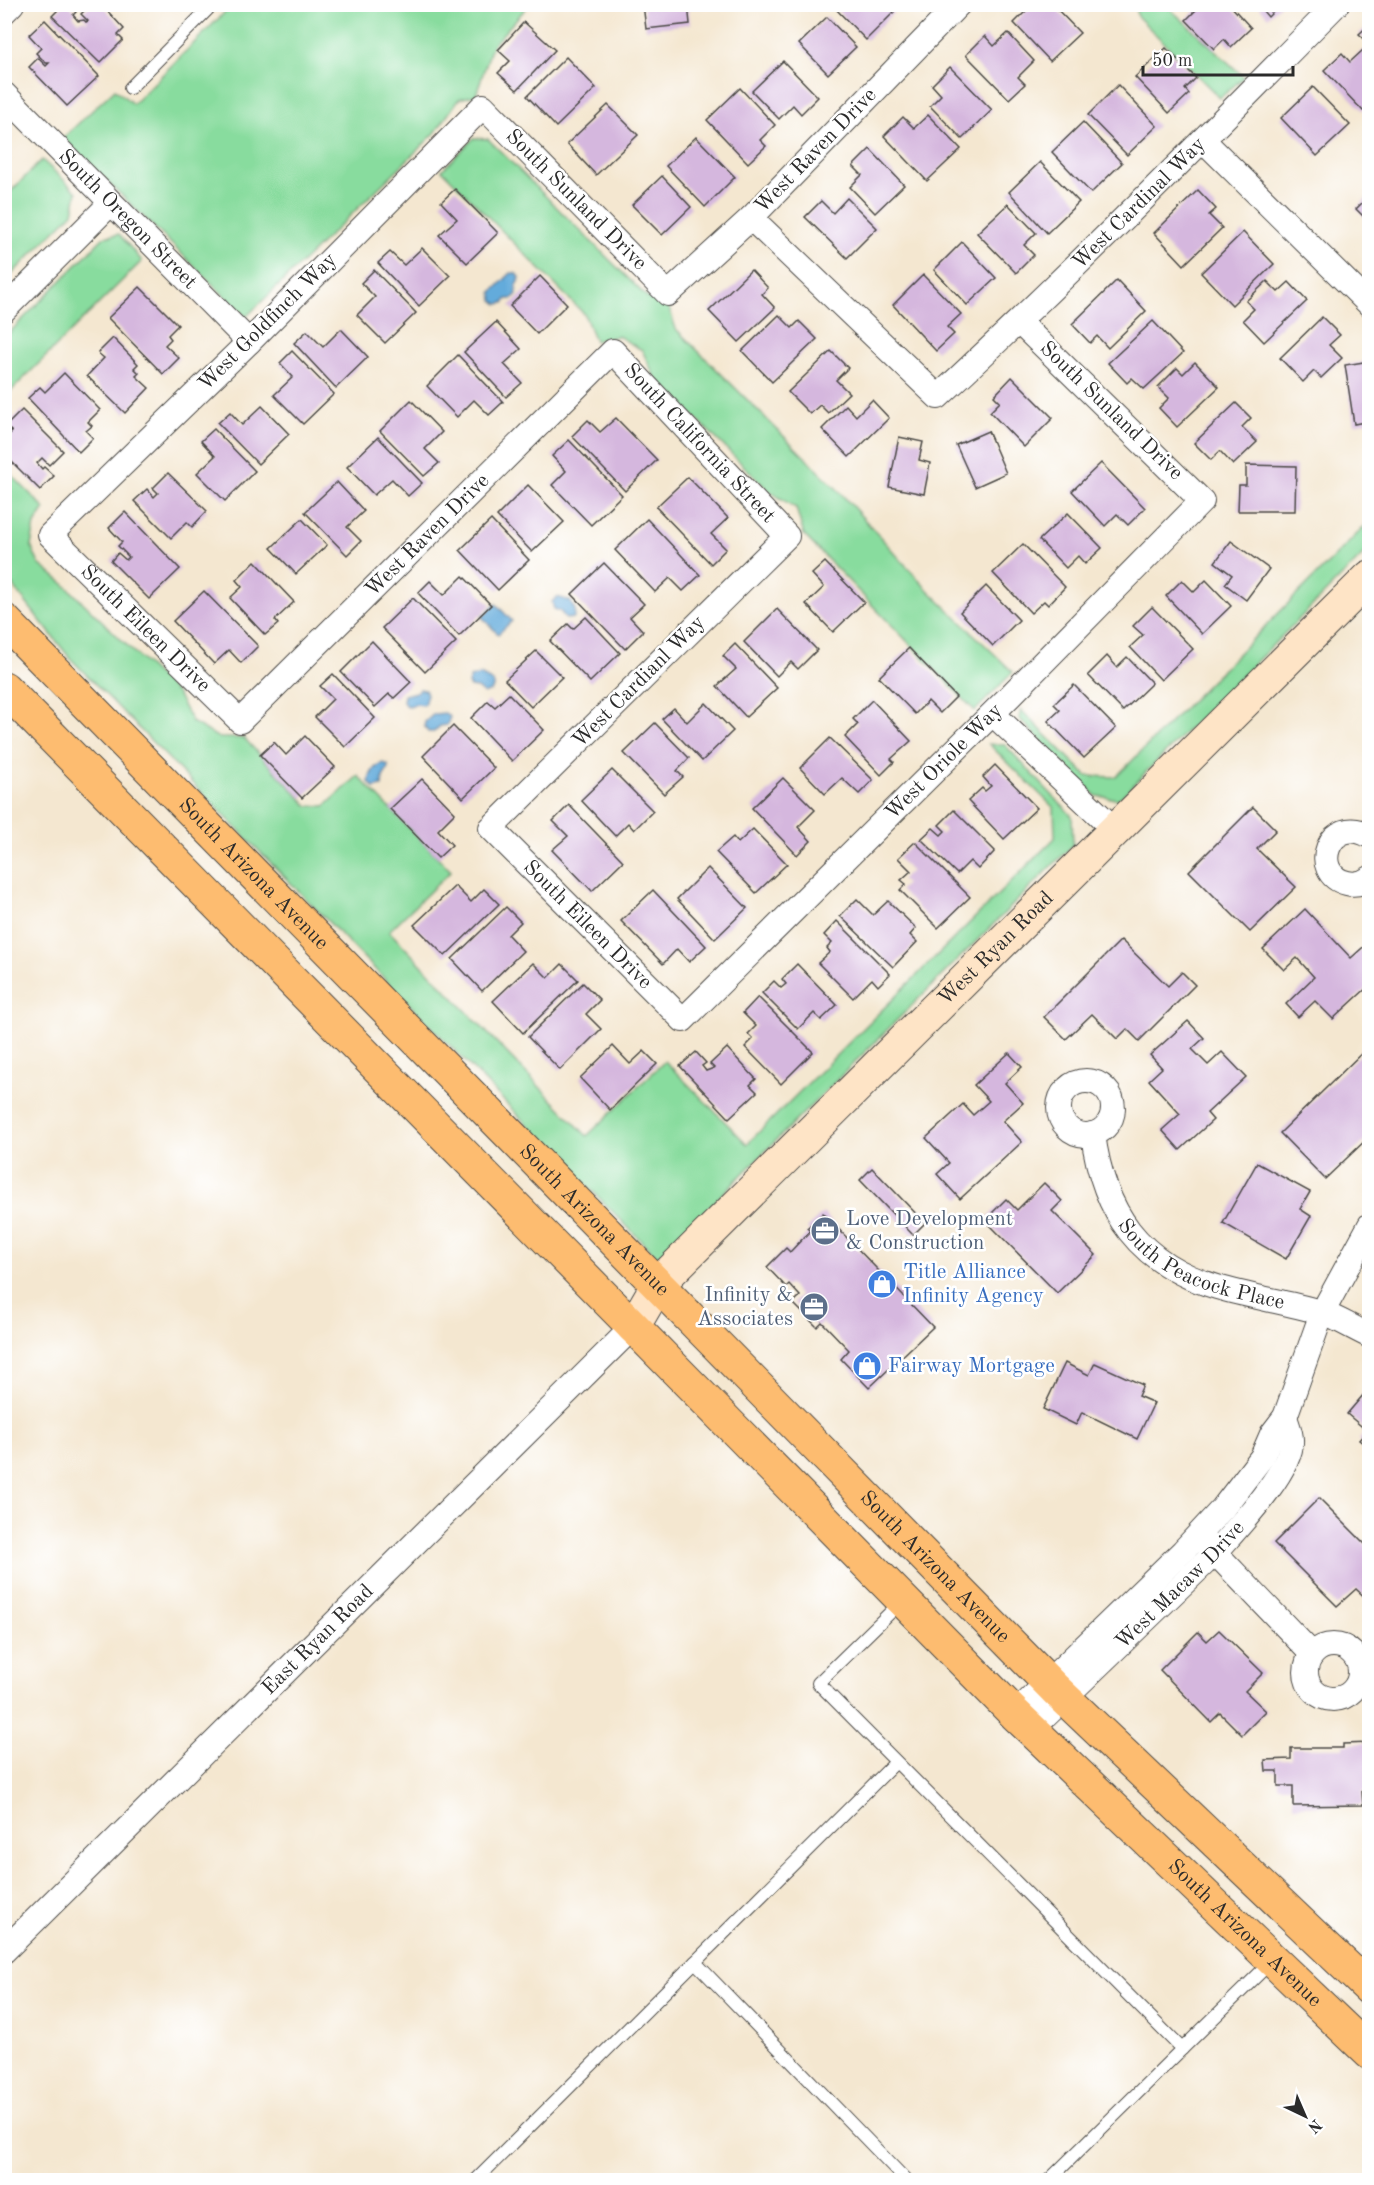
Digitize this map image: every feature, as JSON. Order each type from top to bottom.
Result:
[{"type":"main road","name":"South Arizona Avenue","points":[[4,620],[1056,1690],[1370,1989]]},
{"type":"main road","name":"South Arizona Avenue","points":[[4,688],[1023,1722],[1370,2054]]},
{"type":"street","points":[[4,12],[12,4]]},
{"type":"street","name":"West Raven Drive","points":[[668,294],[751,218],[959,4]]},
{"type":"street","name":"West Cardinal Way","points":[[751,218],[938,397],[1019,322],[1337,4]]},
{"type":"street","name":"South Oregon Street","points":[[4,94],[249,342]]},
{"type":"street","name":"South Sunland Drive","points":[[483,106],[668,294]]},
{"type":"street","name":"West Goldfinch Way","points":[[50,535],[249,342],[483,106]]},
{"type":"street","points":[[1203,140],[1370,305]]},
{"type":"street","points":[[4,310],[111,203]]},
{"type":"street","name":"South Sunland Drive","points":[[1019,322],[1202,501]]},
{"type":"street","name":"West Raven Drive","points":[[240,721],[613,351]]},
{"type":"street","name":"South California Street","points":[[613,351],[787,536]]},
{"type":"street","name":"West Oriole Way","points":[[683,1020],[993,714],[1202,501]]},
{"type":"street","name":"South Eileen Drive","points":[[50,535],[240,721]]},
{"type":"street","name":"West Cardianl Way","points":[[491,828],[787,536]]},
{"type":"street","name":"West Ryan Road","points":[[633,1327],[658,1284],[1370,577]]},
{"type":"street","points":[[993,714],[1114,829]]},
{"type":"street","name":"South Eileen Drive","points":[[491,828],[683,1020]]},
{"type":"street","points":[[1370,836],[1361,831],[1343,831],[1326,850],[1326,860],[1333,876],[1341,881],[1358,883],[1370,878]]},
{"type":"street","name":"South Peacock Place","points":[[1093,1134],[1096,1160],[1106,1194],[1124,1226],[1153,1256],[1184,1274],[1215,1286],[1322,1313],[1370,1336]]},
{"type":"street","name":"West Macaw Drive","points":[[1128,1621],[1223,1508],[1262,1457],[1272,1434],[1286,1417],[1322,1313],[1370,1225]]},
{"type":"street","name":"East Ryan Road","points":[[4,1952],[633,1327]]},
{"type":"street","name":"West Macaw Drive","points":[[1023,1722],[1128,1621],[1215,1553],[1269,1489],[1285,1462],[1292,1442],[1286,1417]]},
{"type":"street","points":[[1199,1534],[1312,1654]]},
{"type":"lane","points":[[130,88],[213,4]]},
{"type":"lane","points":[[903,1600],[818,1683],[1182,2049]]},
{"type":"lane","points":[[476,2181],[896,1762]]},
{"type":"lane","points":[[1049,2181],[1272,1961]]},
{"type":"lane","points":[[695,1962],[906,2181]]},
{"type":"green space","points":[[232,5],[529,5],[492,46],[476,95],[459,99],[435,133],[246,317],[63,138],[115,89],[133,104]]},
{"type":"green space","points":[[1135,5],[1166,5],[1244,77],[1220,98],[1137,16]]},
{"type":"green space","points":[[474,138],[488,139],[648,298],[668,305],[676,329],[836,488],[928,590],[1013,672],[975,711],[804,535],[796,508],[769,491],[655,378],[642,350],[618,336],[595,341],[584,314],[442,170]]},
{"type":"green space","points":[[42,160],[77,192],[73,213],[5,281],[5,197]]},
{"type":"green space","points":[[119,234],[142,261],[5,397],[5,337],[104,237]]},
{"type":"green space","points":[[4,467],[45,509],[35,524],[31,546],[39,564],[64,584],[177,694],[192,722],[219,738],[244,738],[308,806],[325,806],[358,776],[451,871],[389,931],[587,1136],[665,1061],[747,1144],[1055,838],[1054,808],[989,744],[1005,745],[1072,816],[1073,845],[658,1258],[69,657],[5,576]]},
{"type":"green space","points":[[1369,522],[1369,549],[1119,799],[1096,796],[1019,718],[1021,710],[1087,776],[1116,777]]},
{"type":"water","points":[[511,273],[520,277],[516,286],[517,294],[512,299],[498,304],[493,300],[492,292]]},
{"type":"water","points":[[557,597],[570,601],[575,610],[574,618],[566,619],[560,611],[554,609],[552,602]]},
{"type":"water","points":[[496,604],[512,621],[498,634],[482,617]]},
{"type":"water","points":[[480,675],[493,682],[494,686],[491,691],[484,694],[468,684],[470,678]]},
{"type":"water","points":[[420,689],[425,690],[427,694],[424,705],[405,705],[404,695]]},
{"type":"water","points":[[445,713],[450,717],[447,725],[440,726],[434,732],[428,732],[424,726],[425,722],[434,714]]},
{"type":"water","points":[[383,763],[388,765],[388,769],[383,777],[382,786],[374,788],[369,782],[370,776],[375,768]]},
{"type":"building","points":[[64,4],[68,4],[76,12],[73,15],[78,21],[86,22],[88,21],[81,14],[91,4],[101,4],[124,29],[118,35],[123,40],[100,63],[52,16]]},
{"type":"building","points":[[643,4],[688,4],[690,24],[646,29]]},
{"type":"building","points":[[837,4],[887,4],[894,12],[866,40],[834,7]]},
{"type":"building","points":[[1033,4],[1052,4],[1080,33],[1050,61],[1014,23]]},
{"type":"building","points":[[1202,4],[1229,4],[1251,28],[1231,47],[1224,39],[1214,49],[1186,20]]},
{"type":"building","points":[[1257,4],[1281,4],[1268,17]]},
{"type":"building","points":[[827,17],[856,47],[828,74],[799,44]]},
{"type":"building","points":[[45,20],[99,76],[67,106],[29,67],[38,58],[46,66],[49,63],[46,63],[36,53],[41,48],[29,35]]},
{"type":"building","points":[[524,22],[555,50],[517,90],[498,73],[510,61],[498,50]]},
{"type":"building","points":[[1370,24],[1370,44],[1359,34]]},
{"type":"building","points":[[1008,33],[1034,61],[1018,77],[1025,84],[1009,99],[966,55],[985,36],[994,46]]},
{"type":"building","points":[[1166,48],[1196,78],[1185,89],[1189,94],[1169,113],[1135,77]]},
{"type":"building","points":[[1363,50],[1370,57],[1370,105],[1363,111],[1324,70],[1342,53],[1350,62]]},
{"type":"building","points":[[566,57],[596,88],[556,127],[527,96]]},
{"type":"building","points":[[783,61],[818,97],[801,114],[793,105],[779,119],[752,91]]},
{"type":"building","points":[[950,67],[992,110],[962,139],[930,106],[941,95],[932,85]]},
{"type":"building","points":[[1118,85],[1157,126],[1127,155],[1088,115]]},
{"type":"building","points":[[1313,87],[1350,125],[1317,156],[1281,118]]},
{"type":"building","points":[[740,88],[775,125],[760,140],[766,146],[748,163],[707,120]]},
{"type":"building","points":[[608,105],[638,135],[596,175],[567,144]]},
{"type":"building","points":[[928,115],[961,149],[927,181],[884,136],[903,117],[914,128]]},
{"type":"building","points":[[1083,122],[1122,163],[1091,193],[1052,152]]},
{"type":"building","points":[[696,137],[735,177],[705,207],[666,166]]},
{"type":"building","points":[[870,149],[904,185],[875,213],[850,187],[862,175],[853,166]]},
{"type":"building","points":[[1040,162],[1079,202],[1047,233],[1009,192]]},
{"type":"building","points":[[662,176],[691,207],[662,235],[632,205]]},
{"type":"building","points":[[455,189],[498,233],[467,263],[439,235],[457,219],[441,202]]},
{"type":"building","points":[[1198,190],[1216,209],[1209,215],[1222,228],[1184,265],[1154,233]]},
{"type":"building","points":[[1370,195],[1370,223],[1356,209]]},
{"type":"building","points":[[847,198],[877,228],[847,258],[805,217],[821,201],[833,213]]},
{"type":"building","points":[[1008,204],[1036,233],[1024,245],[1034,255],[1016,273],[977,233]]},
{"type":"building","points":[[1243,232],[1274,264],[1232,305],[1201,273]]},
{"type":"building","points":[[962,242],[996,278],[967,305],[934,270]]},
{"type":"building","points":[[422,248],[450,276],[419,306],[378,263],[390,252],[404,265]]},
{"type":"building","points":[[374,270],[416,313],[385,343],[357,315],[375,297],[361,283]]},
{"type":"building","points":[[751,270],[768,288],[762,294],[775,308],[739,342],[709,311]]},
{"type":"building","points":[[923,275],[961,314],[947,327],[954,334],[936,351],[893,305]]},
{"type":"building","points":[[540,276],[567,304],[537,334],[510,306]]},
{"type":"building","points":[[1117,280],[1146,311],[1108,348],[1097,336],[1090,343],[1072,324]]},
{"type":"building","points":[[1267,281],[1278,292],[1289,282],[1307,301],[1264,342],[1243,320],[1254,309],[1246,301]]},
{"type":"building","points":[[140,287],[178,325],[168,335],[171,339],[165,345],[179,358],[163,374],[108,318]]},
{"type":"building","points":[[779,315],[792,328],[799,321],[817,339],[772,382],[742,351]]},
{"type":"building","points":[[1322,317],[1340,335],[1329,345],[1342,358],[1321,378],[1314,371],[1303,382],[1280,358]]},
{"type":"building","points":[[1153,321],[1183,353],[1144,389],[1132,378],[1127,383],[1108,363]]},
{"type":"building","points":[[496,322],[521,349],[504,364],[522,383],[506,397],[464,352]]},
{"type":"building","points":[[341,329],[368,357],[336,388],[294,343],[307,331],[323,347]]},
{"type":"building","points":[[113,338],[138,364],[134,368],[139,373],[136,376],[149,388],[125,413],[87,376],[104,358],[98,353]]},
{"type":"building","points":[[292,351],[334,394],[303,424],[274,395],[293,377],[280,363]]},
{"type":"building","points":[[831,351],[848,368],[836,380],[849,393],[828,413],[820,405],[810,414],[788,392]]},
{"type":"building","points":[[458,355],[503,402],[489,415],[474,400],[457,417],[427,386]]},
{"type":"building","points":[[1370,361],[1370,421],[1354,424],[1345,365]]},
{"type":"building","points":[[1195,362],[1219,387],[1177,427],[1159,408],[1169,398],[1158,387],[1177,368],[1183,374]]},
{"type":"building","points":[[64,373],[100,410],[88,422],[92,426],[86,431],[93,438],[79,452],[28,398],[40,387],[45,392]]},
{"type":"building","points":[[1012,377],[1053,418],[1024,447],[990,412],[1000,402],[994,396]]},
{"type":"building","points":[[411,400],[442,432],[425,449],[439,463],[424,476],[380,431]]},
{"type":"building","points":[[872,400],[889,418],[849,457],[822,429],[846,405],[856,416]]},
{"type":"building","points":[[1236,403],[1251,418],[1242,427],[1257,442],[1233,465],[1220,451],[1211,460],[1194,443]]},
{"type":"building","points":[[262,406],[289,434],[258,464],[218,423],[230,412],[242,425]]},
{"type":"building","points":[[22,410],[63,451],[49,465],[42,458],[37,463],[54,476],[40,490],[4,454],[4,439],[12,432],[6,426]]},
{"type":"building","points":[[616,418],[657,460],[625,491],[572,436],[588,420],[600,432]]},
{"type":"building","points":[[214,429],[255,471],[225,501],[197,473],[215,456],[201,441]]},
{"type":"building","points":[[988,431],[1006,473],[975,487],[956,445]]},
{"type":"building","points":[[378,437],[422,483],[408,496],[392,479],[374,495],[347,467]]},
{"type":"building","points":[[899,437],[923,442],[919,460],[930,463],[924,494],[889,487]]},
{"type":"building","points":[[569,440],[622,495],[591,525],[552,485],[566,471],[552,456]]},
{"type":"building","points":[[1101,463],[1145,508],[1128,525],[1117,514],[1105,526],[1072,491]]},
{"type":"building","points":[[1246,465],[1296,466],[1295,511],[1238,511],[1239,485],[1246,485]]},
{"type":"building","points":[[168,473],[207,511],[192,527],[187,522],[171,538],[134,501],[147,489],[154,497],[158,493],[153,488]]},
{"type":"building","points":[[688,477],[728,518],[711,534],[726,549],[711,564],[656,507]]},
{"type":"building","points":[[337,482],[364,511],[347,527],[361,541],[347,555],[305,512]]},
{"type":"building","points":[[528,485],[564,522],[532,552],[497,516]]},
{"type":"building","points":[[125,512],[180,569],[149,599],[111,561],[118,553],[126,560],[129,557],[118,546],[122,542],[109,528]]},
{"type":"building","points":[[1068,513],[1102,548],[1085,564],[1078,556],[1066,568],[1039,540]]},
{"type":"building","points":[[302,519],[327,545],[296,574],[271,548]]},
{"type":"building","points":[[647,519],[700,575],[683,591],[670,578],[655,592],[615,550]]},
{"type":"building","points":[[491,520],[529,560],[498,590],[460,550]]},
{"type":"building","points":[[1231,541],[1269,569],[1246,600],[1225,584],[1232,575],[1215,562]]},
{"type":"building","points":[[1023,544],[1065,587],[1048,605],[1044,601],[1031,613],[993,573]]},
{"type":"building","points":[[255,561],[294,602],[275,620],[278,624],[265,635],[230,598],[242,587],[236,580]]},
{"type":"building","points":[[825,562],[864,602],[833,632],[806,604],[824,587],[812,574]]},
{"type":"building","points":[[604,563],[644,604],[630,617],[643,631],[625,649],[572,594]]},
{"type":"building","points":[[463,576],[491,605],[459,636],[418,593],[430,581],[444,595]]},
{"type":"building","points":[[1182,580],[1194,592],[1206,580],[1231,606],[1202,634],[1166,596]]},
{"type":"building","points":[[986,586],[1019,620],[993,646],[960,612]]},
{"type":"building","points":[[204,591],[258,646],[241,663],[229,650],[214,664],[173,621]]},
{"type":"building","points":[[413,598],[456,642],[425,672],[382,628]]},
{"type":"building","points":[[1152,607],[1193,649],[1161,680],[1130,647],[1143,635],[1133,626]]},
{"type":"building","points":[[777,609],[817,650],[798,669],[791,662],[777,676],[744,642]]},
{"type":"building","points":[[586,617],[620,653],[590,682],[550,641],[568,624],[573,629]]},
{"type":"building","points":[[372,641],[411,682],[394,698],[389,694],[375,707],[341,672]]},
{"type":"building","points":[[735,644],[777,688],[746,717],[717,686],[736,669],[723,656]]},
{"type":"building","points":[[909,648],[956,697],[940,713],[928,701],[915,714],[879,677]]},
{"type":"building","points":[[536,651],[562,677],[531,707],[505,680]]},
{"type":"building","points":[[1107,656],[1117,667],[1127,657],[1152,683],[1123,711],[1088,675]]},
{"type":"building","points":[[333,674],[375,718],[345,747],[315,717],[333,699],[320,686]]},
{"type":"building","points":[[1074,685],[1116,728],[1084,758],[1048,721],[1060,710],[1054,704]]},
{"type":"building","points":[[509,694],[544,730],[512,761],[471,718],[488,701],[495,707]]},
{"type":"building","points":[[872,700],[911,741],[891,759],[894,762],[881,775],[845,737],[858,724],[853,719]]},
{"type":"building","points":[[706,703],[733,731],[702,761],[662,719],[674,708],[687,722]]},
{"type":"building","points":[[655,723],[689,758],[677,771],[683,777],[664,794],[624,753]]},
{"type":"building","points":[[453,726],[494,768],[463,798],[423,756]]},
{"type":"building","points":[[305,736],[335,767],[302,798],[260,755],[274,742],[286,755]]},
{"type":"building","points":[[830,738],[873,780],[859,794],[842,778],[825,794],[800,768]]},
{"type":"building","points":[[995,765],[1037,808],[1004,839],[968,801],[982,788],[985,791],[991,786],[983,777]]},
{"type":"building","points":[[612,770],[653,811],[634,830],[628,823],[615,836],[581,800]]},
{"type":"building","points":[[783,778],[815,810],[798,827],[811,841],[797,855],[752,808]]},
{"type":"building","points":[[422,779],[455,813],[438,830],[452,845],[438,858],[390,809]]},
{"type":"building","points":[[569,805],[623,861],[592,891],[552,850],[568,836],[553,821]]},
{"type":"building","points":[[1253,807],[1276,830],[1257,849],[1296,887],[1250,932],[1189,871]]},
{"type":"building","points":[[954,810],[995,851],[978,869],[970,861],[957,874],[921,839],[933,828],[941,835],[945,831],[939,825]]},
{"type":"building","points":[[753,829],[787,864],[756,893],[716,852],[733,837],[738,843]]},
{"type":"building","points":[[915,842],[970,897],[938,928],[900,890],[906,884],[901,880],[911,871],[898,858]]},
{"type":"building","points":[[708,868],[747,908],[715,939],[677,899]]},
{"type":"building","points":[[455,886],[471,902],[484,889],[499,904],[445,956],[414,925]]},
{"type":"building","points":[[653,890],[706,946],[689,962],[677,949],[663,964],[621,921]]},
{"type":"building","points":[[857,899],[873,915],[888,901],[916,928],[910,935],[917,942],[893,967],[840,916]]},
{"type":"building","points":[[506,907],[521,922],[508,935],[523,951],[482,991],[452,959]]},
{"type":"building","points":[[1305,909],[1351,958],[1370,941],[1370,985],[1333,1019],[1315,1001],[1298,1017],[1286,1004],[1314,977],[1297,958],[1284,970],[1263,949]]},
{"type":"building","points":[[837,921],[890,974],[878,986],[872,979],[853,998],[818,963],[830,952],[827,948],[832,943],[824,935]]},
{"type":"building","points":[[1121,940],[1168,986],[1182,972],[1195,985],[1139,1041],[1127,1029],[1117,1039],[1092,1014],[1066,1039],[1044,1017]]},
{"type":"building","points":[[533,963],[548,978],[562,964],[578,980],[523,1033],[493,1001]]},
{"type":"building","points":[[797,964],[837,1005],[821,1020],[814,1013],[798,1029],[762,993],[774,981],[781,988],[786,984],[782,979]]},
{"type":"building","points":[[583,983],[600,1000],[586,1014],[601,1029],[560,1070],[528,1037]]},
{"type":"building","points":[[758,997],[813,1052],[781,1084],[745,1047],[753,1039],[748,1034],[756,1026],[743,1013]]},
{"type":"building","points":[[1188,1021],[1204,1038],[1192,1049],[1208,1065],[1222,1052],[1246,1077],[1207,1113],[1213,1120],[1180,1150],[1162,1130],[1180,1114],[1149,1080],[1162,1068],[1150,1055]]},
{"type":"building","points":[[1370,1045],[1370,1136],[1325,1179],[1280,1133]]},
{"type":"building","points":[[613,1046],[630,1064],[644,1051],[657,1064],[610,1110],[580,1078]]},
{"type":"building","points":[[727,1048],[756,1079],[750,1085],[757,1092],[729,1118],[680,1066],[696,1052],[706,1063],[702,1066],[706,1071],[714,1068],[710,1064]]},
{"type":"building","points":[[1009,1053],[1022,1067],[1005,1083],[1023,1103],[1003,1121],[1022,1142],[960,1199],[937,1174],[949,1163],[926,1138],[963,1104],[973,1115],[989,1101],[974,1085]]},
{"type":"building","points":[[1257,1163],[1310,1192],[1300,1209],[1311,1216],[1286,1259],[1223,1223]]},
{"type":"building","points":[[872,1168],[925,1223],[913,1235],[860,1180]]},
{"type":"building","points":[[1044,1183],[1062,1201],[1052,1211],[1096,1255],[1057,1293],[985,1220],[1006,1199],[1017,1210]]},
{"type":"building","points":[[823,1213],[933,1327],[869,1388],[841,1359],[849,1350],[822,1322],[817,1327],[793,1303],[800,1296],[789,1284],[786,1287],[767,1267],[786,1248],[790,1252],[810,1231],[807,1228]]},
{"type":"building","points":[[1065,1363],[1089,1375],[1095,1363],[1143,1385],[1138,1396],[1154,1403],[1137,1439],[1082,1412],[1076,1425],[1043,1409]]},
{"type":"building","points":[[1370,1387],[1370,1449],[1359,1440],[1367,1431],[1347,1414]]},
{"type":"building","points":[[1319,1498],[1370,1549],[1370,1602],[1356,1589],[1337,1606],[1274,1543]]},
{"type":"building","points":[[1219,1630],[1263,1673],[1245,1691],[1266,1711],[1242,1735],[1220,1713],[1211,1722],[1160,1670],[1198,1632],[1207,1641]]},
{"type":"building","points":[[1370,1743],[1370,1791],[1362,1791],[1363,1805],[1293,1806],[1293,1786],[1278,1786],[1278,1771],[1266,1771],[1265,1760],[1291,1759],[1291,1748],[1343,1748],[1343,1744]]},
{"type":"place","name":"Love Development & Construction","points":[[825,1231]]},
{"type":"place","name":"Title Alliance Infinity Agency","points":[[882,1284]]},
{"type":"place","name":"Infinity & Associates","points":[[814,1307]]},
{"type":"place","name":"Fairway Mortgage","points":[[867,1366]]}]
